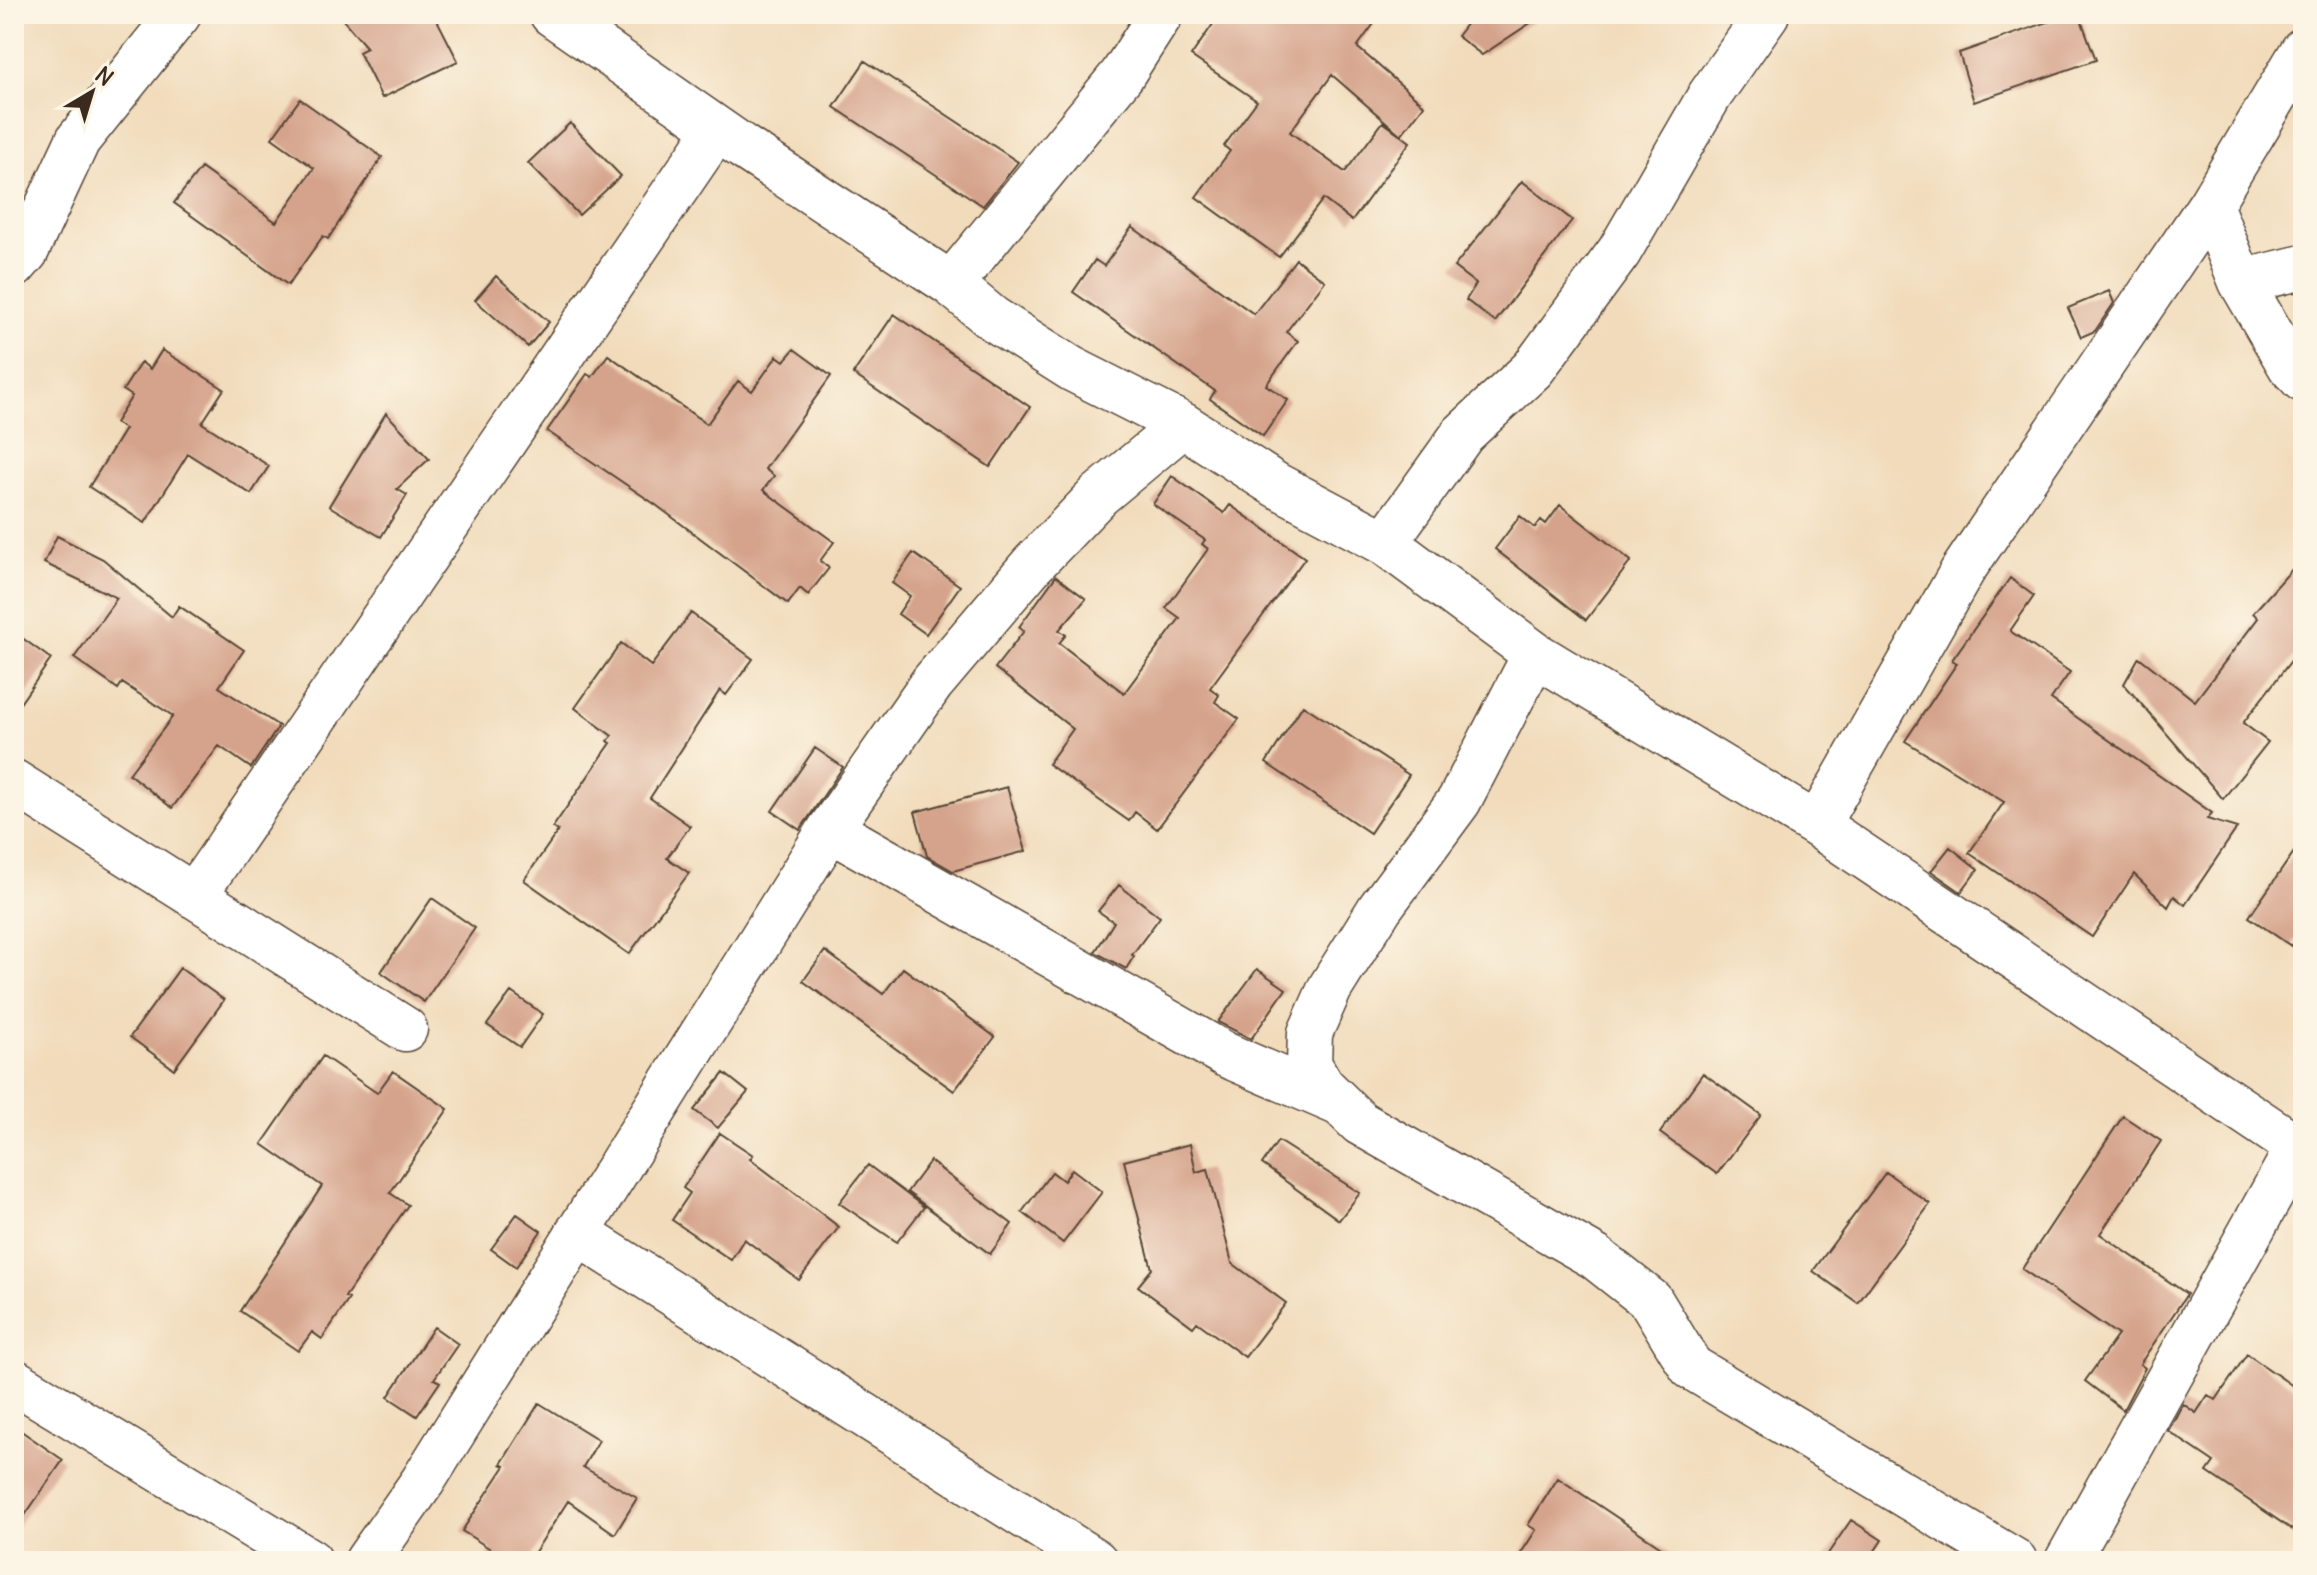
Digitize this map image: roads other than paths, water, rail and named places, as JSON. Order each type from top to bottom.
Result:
[{"type":"street","points":[[14,266],[26,252],[78,140],[179,14]]},
{"type":"street","points":[[552,14],[717,129],[951,284],[992,318],[1072,369],[1183,425],[1276,485],[1385,543],[1535,654],[1817,825],[2300,1149],[2067,1561]]},
{"type":"street","points":[[951,284],[1122,75],[1161,14]]},
{"type":"street","points":[[1385,543],[1463,434],[1533,369],[1619,252],[1710,95],[1767,14]]},
{"type":"street","points":[[1817,825],[1963,570],[2210,205],[2303,50]]},
{"type":"street","points":[[194,896],[717,129]]},
{"type":"street","points":[[2210,205],[2241,282],[2290,366],[2303,380]]},
{"type":"street","points":[[2241,282],[2303,267]]},
{"type":"street","points":[[367,1561],[423,1481],[830,829],[932,683],[1032,565],[1099,495],[1183,425]]},
{"type":"street","points":[[1535,654],[1459,801],[1380,908],[1330,988],[1310,1033],[1309,1064],[1322,1086],[1360,1123],[1595,1257],[1651,1301],[1691,1367],[2015,1561]]},
{"type":"street","points":[[14,782],[405,1029]]},
{"type":"street","points":[[830,829],[1226,1055],[1340,1104]]},
{"type":"street","points":[[577,1233],[1095,1561]]},
{"type":"street","points":[[14,1381],[310,1561]]}]
